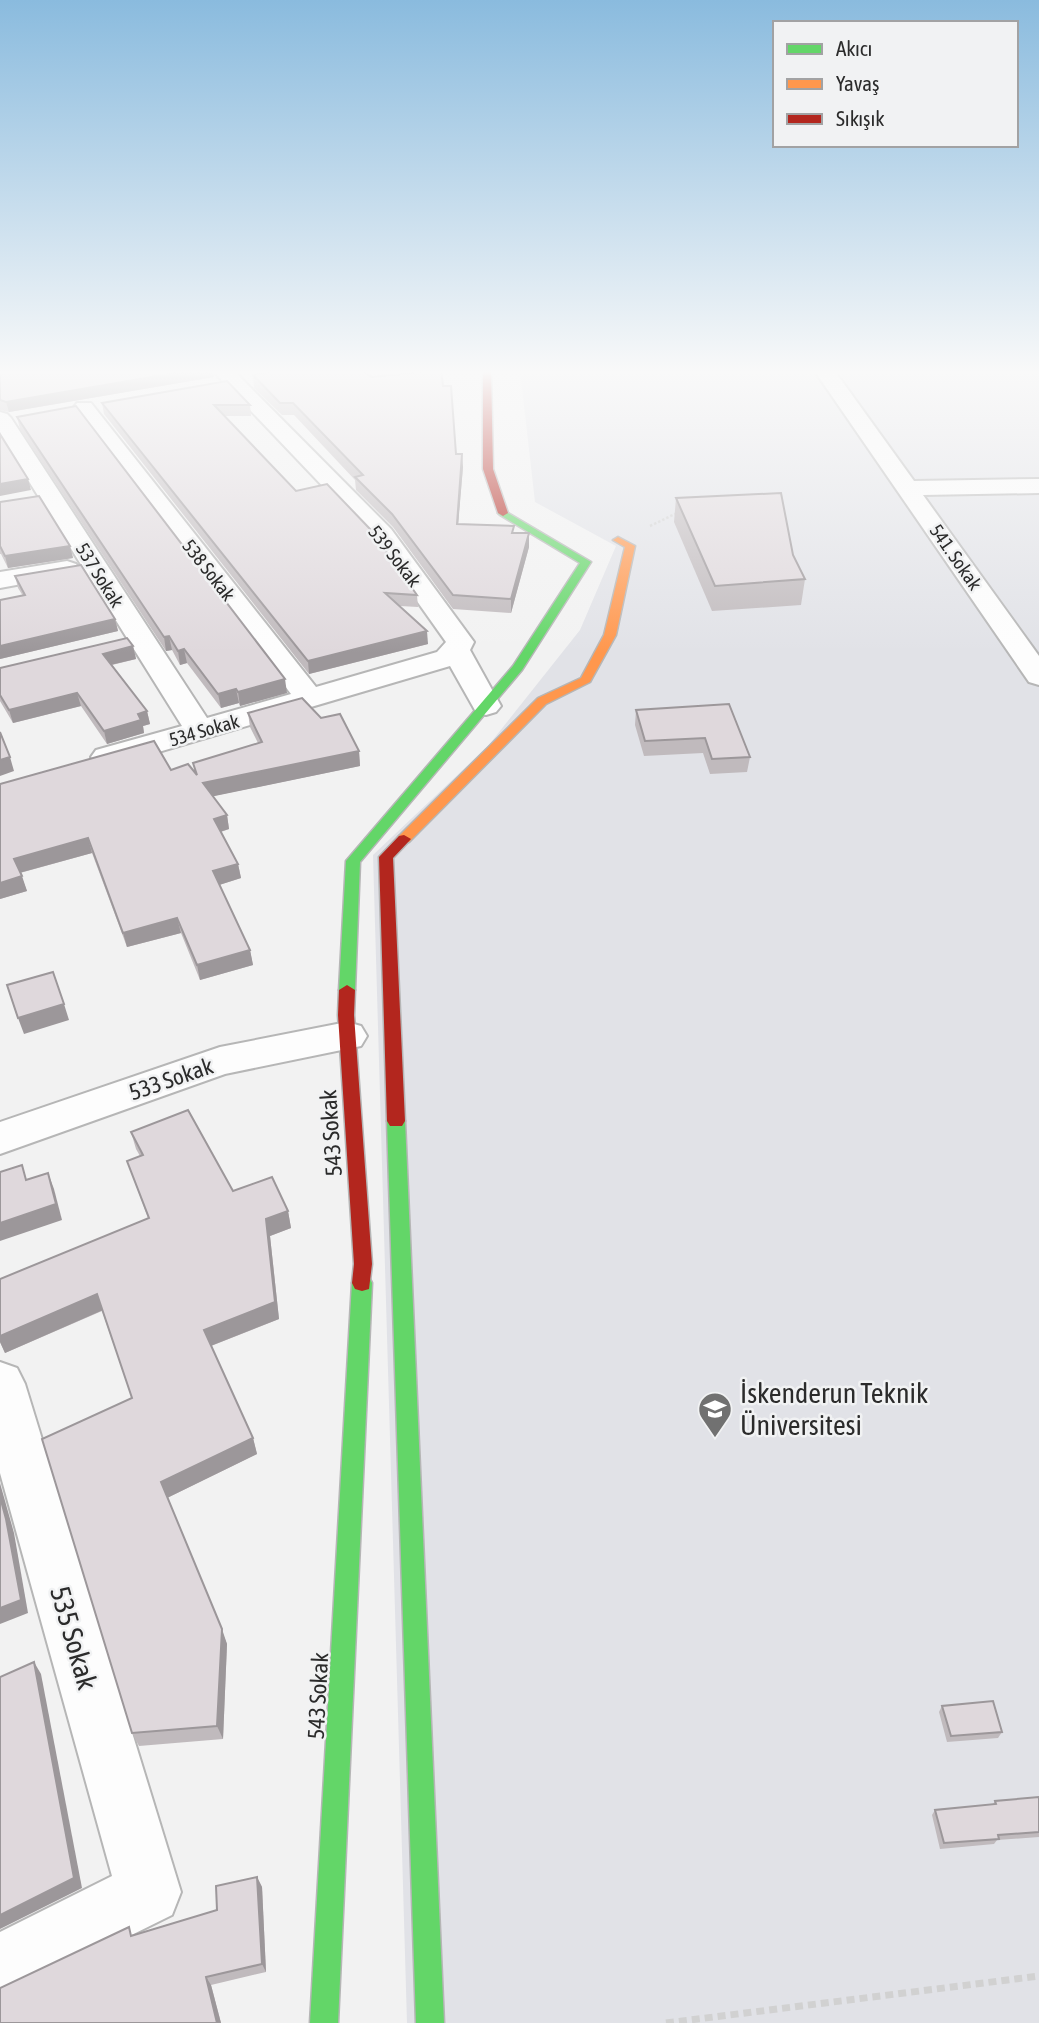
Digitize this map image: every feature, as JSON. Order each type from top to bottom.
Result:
[{"type":"street","name":"537 Sokak","points":[[30,464],[93,565],[126,640],[201,731]]},
{"type":"street","name":"538 Sokak","points":[[122,464],[310,699]]},
{"type":"street","name":"539 Sokak","points":[[314,464],[382,534],[460,642],[452,654]]},
{"type":"street","name":"543 Sokak","points":[[324,2023],[363,1264],[347,1036],[353,861],[518,668],[586,562],[500,511],[488,464]]},
{"type":"street","name":"541. Sokak","points":[[890,464],[1039,676]]},
{"type":"street","points":[[907,488],[1039,486]]},
{"type":"street","points":[[26,501],[51,497]]},
{"type":"street","points":[[430,2023],[386,857],[542,701],[586,680],[610,635],[630,546],[618,540]]},
{"type":"street","points":[[0,580],[93,565]]},
{"type":"street","points":[[452,654],[486,706]]},
{"type":"street","name":"534 Sokak","points":[[81,765],[310,699],[452,654]]},
{"type":"street","name":"533 Sokak","points":[[0,1138],[220,1061],[347,1036]]},
{"type":"street","name":"535 Sokak","points":[[0,1384],[149,1892],[0,1967]]},
{"type":"path","points":[[618,540],[679,512]]},
{"type":"path","points":[[666,2023],[1039,1976]]},
{"type":"shaded area","name":"İskenderun Teknik Üniversitesi","points":[[531,464],[1039,464],[1039,2023],[407,2023],[373,855],[488,746],[580,630],[616,546],[535,502]]},
{"type":"building","points":[[0,464],[19,464],[28,479],[0,484]]},
{"type":"building","points":[[49,464],[121,464],[285,679],[238,692],[236,689],[218,694],[184,649],[178,651],[169,636],[164,637]]},
{"type":"building","points":[[151,464],[271,464],[296,491],[327,484],[370,529],[417,595],[385,593],[427,631],[308,661]]},
{"type":"building","points":[[353,464],[461,464],[457,524],[514,526],[512,533],[529,533],[511,599],[453,595],[392,514],[355,477],[363,475]]},
{"type":"building","points":[[781,493],[793,555],[805,579],[715,586],[676,498]]},
{"type":"building","points":[[39,496],[70,546],[5,556],[0,546],[0,502]]},
{"type":"building","points":[[81,565],[115,619],[0,646],[0,600],[25,595],[15,576]]},
{"type":"building","points":[[127,638],[133,646],[103,654],[147,711],[138,714],[141,720],[104,731],[77,693],[9,710],[0,695],[0,668]]},
{"type":"building","points":[[302,698],[321,718],[340,714],[359,751],[203,783],[227,815],[214,819],[238,864],[213,871],[250,950],[197,965],[177,918],[123,933],[88,838],[14,859],[22,876],[0,883],[0,784],[154,741],[171,770],[188,764],[197,775],[193,763],[262,742],[248,713]]},
{"type":"building","points":[[729,704],[750,757],[712,759],[705,738],[645,741],[636,710]]},
{"type":"building","points":[[0,732],[10,757],[0,760]]},
{"type":"building","points":[[53,972],[64,1004],[18,1018],[7,985]]},
{"type":"building","points":[[188,1110],[233,1191],[272,1177],[288,1211],[266,1219],[275,1302],[204,1330],[253,1438],[161,1482],[222,1629],[217,1726],[132,1733],[42,1439],[132,1398],[97,1294],[0,1336],[0,1279],[149,1218],[127,1161],[143,1155],[131,1132]]},
{"type":"building","points":[[22,1165],[26,1180],[48,1173],[56,1204],[0,1223],[0,1172]]},
{"type":"building","points":[[0,1497],[21,1600],[0,1608]]},
{"type":"building","points":[[34,1662],[74,1878],[0,1915],[0,1677]]},
{"type":"building","points":[[993,1701],[1002,1732],[951,1736],[942,1706]]},
{"type":"building","points":[[1039,1797],[1039,1832],[998,1835],[999,1839],[944,1843],[935,1810]]},
{"type":"building","points":[[257,1877],[262,1964],[206,1977],[217,2023],[0,2023],[0,1988],[129,1927],[131,1936],[217,1910],[216,1886]]},
{"type":"traffic: fast","points":[[347,990],[353,861],[518,668],[586,562],[503,513]]},
{"type":"traffic: fast","points":[[396,1121],[430,2023]]},
{"type":"traffic: fast","points":[[324,2023],[362,1283]]},
{"type":"traffic: slow","points":[[404,839],[542,701],[586,680],[610,635],[630,546],[618,540]]},
{"type":"traffic: jam","points":[[488,464],[503,513]]},
{"type":"traffic: jam","points":[[396,1121],[386,857],[404,839]]},
{"type":"traffic: jam","points":[[347,990],[346,1015],[363,1264],[362,1283]]},
{"type":"place","name":"İskenderun Teknik Üniversitesi","points":[[715,1439]]}]
